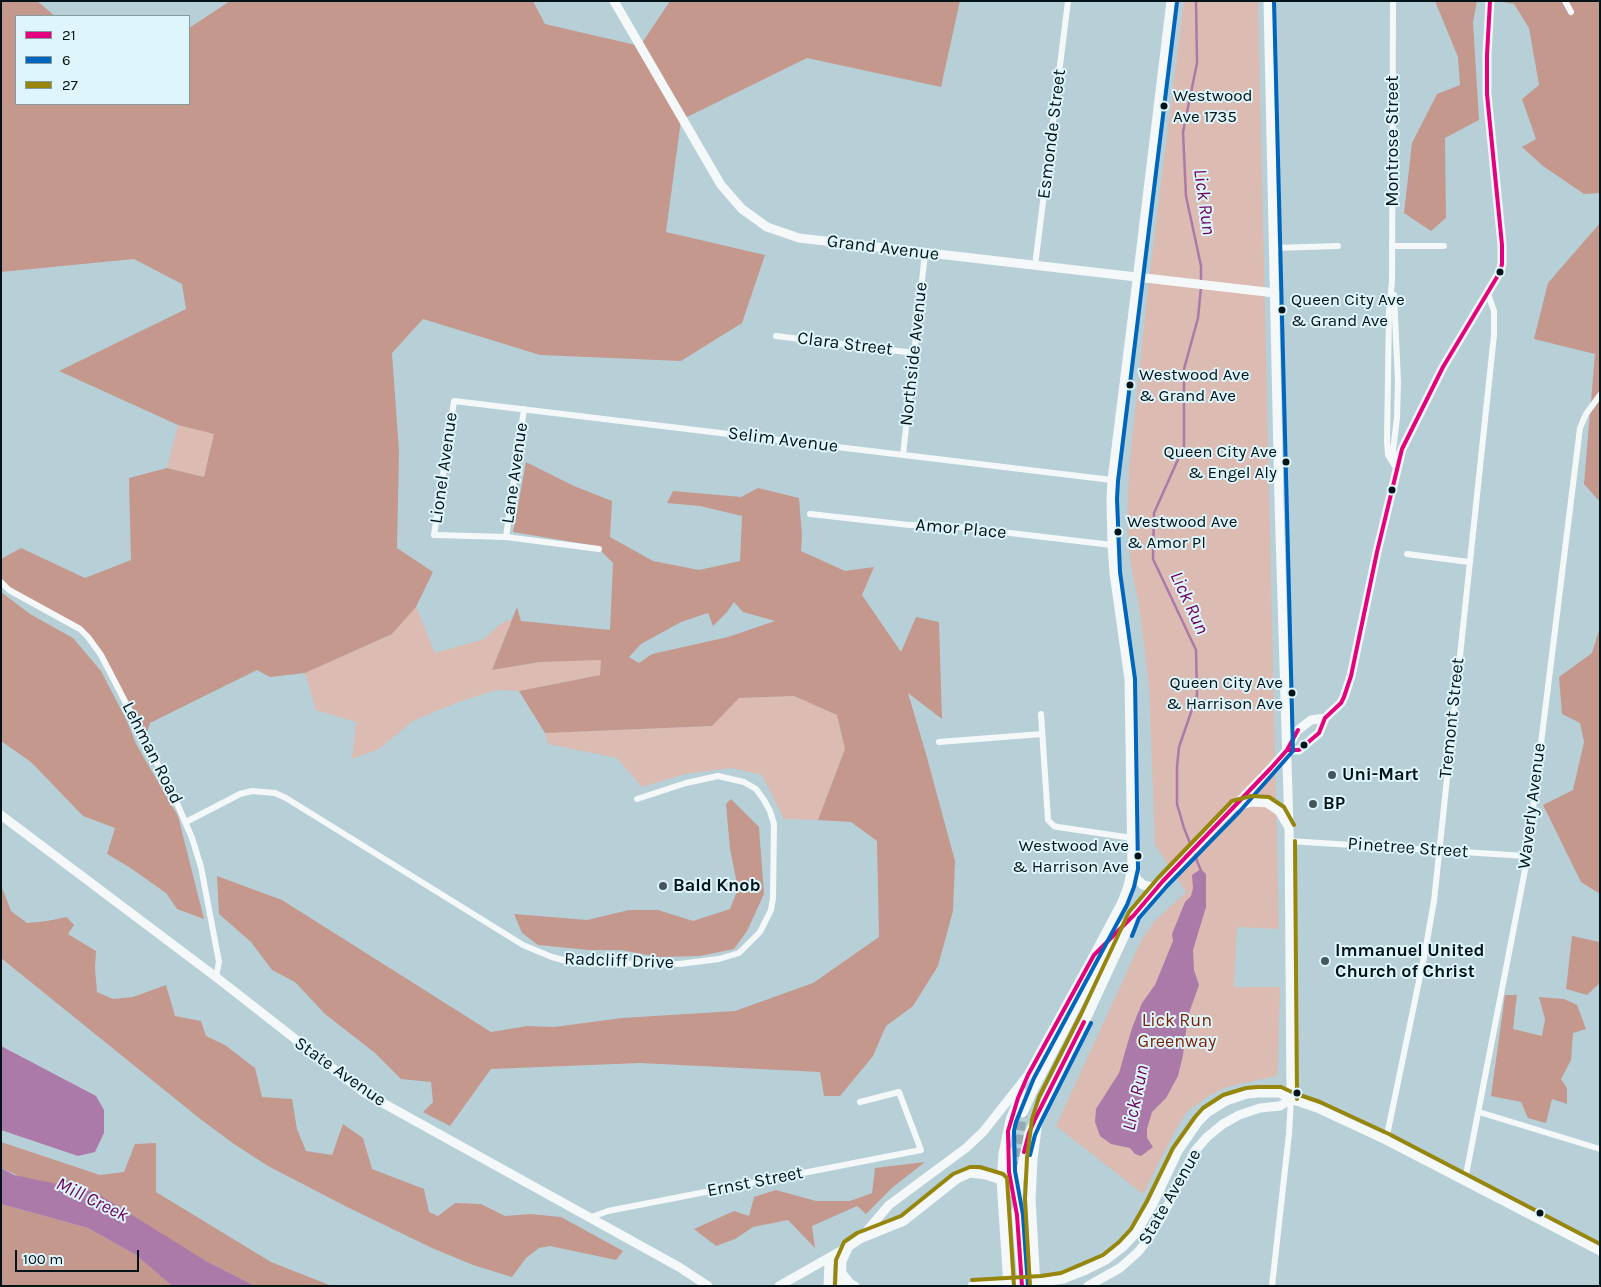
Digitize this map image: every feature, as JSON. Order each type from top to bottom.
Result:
[{"type":"main road","name":"Grand Avenue","points":[[614,1],[721,185],[731,198],[754,219],[776,231],[800,238],[1275,293]]},
{"type":"main road","points":[[1008,1286],[1001,1180],[1003,1154],[1010,1120],[1028,1075],[1123,899],[1132,868],[1129,679],[1112,545],[1112,480],[1171,1]]},
{"type":"main road","points":[[1268,1],[1279,501],[1289,828],[1292,1100],[1316,1108],[1386,1140],[1599,1251]]},
{"type":"main road","points":[[1287,750],[1299,750],[1319,733],[1325,718],[1341,702],[1351,676],[1396,468],[1402,449],[1439,375],[1500,272],[1503,252],[1486,94],[1490,1]]},
{"type":"main road","points":[[1094,955],[1134,915],[1162,882],[1287,750],[1297,731],[1311,720],[1325,718]]},
{"type":"main road","points":[[1235,807],[1252,802],[1267,803],[1279,811],[1289,828]]},
{"type":"main road","name":"State Avenue","points":[[1,815],[216,977],[363,1092],[679,1267],[708,1286]]},
{"type":"main road","points":[[1132,868],[1137,879],[1143,885],[1152,886],[1162,882]]},
{"type":"main road","points":[[1017,1215],[1019,1180],[1024,1150],[1045,1100],[1087,1017],[1134,915]]},
{"type":"main road","points":[[1024,1113],[1033,1091],[1114,935]]},
{"type":"main road","points":[[779,1286],[848,1248],[860,1239],[889,1206],[966,1148],[984,1132],[1028,1075]]},
{"type":"main road","name":"State Avenue","points":[[972,1286],[1057,1280],[1078,1274],[1101,1262],[1116,1253],[1136,1233],[1178,1151],[1190,1132],[1207,1113],[1226,1101],[1259,1092],[1280,1093],[1292,1100]]},
{"type":"main road","name":"State Avenue","points":[[1088,1286],[1120,1268],[1146,1242],[1162,1217],[1194,1152],[1207,1136],[1239,1115],[1260,1108],[1280,1106],[1292,1100]]},
{"type":"main road","points":[[1036,1286],[1031,1199],[1037,1119]]},
{"type":"main road","points":[[1008,1131],[1009,1163],[1017,1215],[1022,1286]]},
{"type":"main road","points":[[860,1239],[904,1221],[957,1179],[970,1173],[978,1173],[1001,1180],[1012,1190]]},
{"type":"main road","points":[[1016,1200],[1022,1286]]},
{"type":"main road","points":[[841,1286],[842,1261],[848,1248]]},
{"type":"main road","points":[[828,1286],[829,1263],[835,1255]]},
{"type":"main road","points":[[841,1272],[855,1286]]},
{"type":"street","name":"Esmonde Street","points":[[1036,266],[1068,1]]},
{"type":"street","name":"Montrose Street","points":[[1393,1],[1392,281],[1389,310],[1387,441],[1388,455],[1396,468]]},
{"type":"street","points":[[1565,1],[1571,12]]},
{"type":"street","points":[[1274,248],[1338,246]]},
{"type":"street","points":[[1392,246],[1444,246]]},
{"type":"street","name":"Northside Avenue","points":[[903,455],[925,253]]},
{"type":"street","name":"Tremont Street","points":[[1386,1140],[1434,901],[1494,335],[1494,311],[1488,294]]},
{"type":"street","name":"Clara Street","points":[[776,336],[914,353]]},
{"type":"street","name":"Waverly Avenue","points":[[1465,1180],[1526,865],[1580,428],[1586,414],[1600,395]]},
{"type":"street","name":"Selim Avenue","points":[[454,401],[1112,480]]},
{"type":"street","name":"Lionel Avenue","points":[[454,401],[434,535],[506,536]]},
{"type":"street","name":"Lane Avenue","points":[[506,536],[524,409]]},
{"type":"street","name":"Amor Place","points":[[810,514],[910,525],[942,525],[1112,545]]},
{"type":"street","points":[[506,536],[599,549]]},
{"type":"street","points":[[1408,554],[1469,562]]},
{"type":"street","name":"Lehman Road","points":[[1,582],[10,590],[80,630],[96,646],[186,822],[201,867],[219,962],[216,977]]},
{"type":"street","points":[[1041,714],[1046,816],[1050,823],[1058,827],[1132,838]]},
{"type":"street","points":[[939,742],[1042,734]]},
{"type":"street","name":"Radcliff Drive","points":[[186,822],[240,794],[258,791],[275,793],[524,945],[552,957],[574,963],[679,964],[719,959],[739,953],[760,932],[773,898],[774,824],[764,800],[756,789],[744,782],[718,776],[686,783],[637,799]]},
{"type":"street","name":"Pinetree Street","points":[[1289,840],[1526,856]]},
{"type":"street","name":"Ernst Street","points":[[589,1218],[608,1211],[921,1150],[899,1092],[860,1102]]},
{"type":"street","points":[[1272,1286],[1292,1100]]},
{"type":"street","points":[[1479,1112],[1600,1149]]},
{"type":"street","points":[[1599,1251],[1600,1246]]},
{"type":"green space","name":"Lick Run Greenway","points":[[1184,1],[1258,1],[1279,929],[1237,927],[1234,987],[1280,987],[1278,1068],[1277,1076],[1227,1087],[1210,1095],[1187,1112],[1175,1131],[1143,1194],[1056,1126],[1141,941],[1154,922],[1186,892],[1155,845],[1149,687],[1140,613],[1130,560],[1127,523],[1129,469],[1149,279]]},
{"type":"green space","points":[[178,425],[215,434],[204,477],[167,468]]},
{"type":"green space","points":[[416,607],[435,653],[484,639],[500,624],[512,619],[492,670],[540,662],[601,659],[600,675],[519,691],[496,690],[456,703],[413,721],[379,749],[352,759],[356,722],[316,710],[305,673],[392,634]]},
{"type":"green space","points":[[794,696],[837,715],[845,749],[818,820],[784,819],[762,775],[732,768],[685,774],[642,787],[617,758],[548,744],[545,733],[712,726],[738,698]]},
{"type":"shaded area","points":[[1,1],[37,1],[54,15],[15,15],[15,105],[190,105],[190,27],[230,1],[533,1],[545,24],[640,46],[670,1],[960,1],[941,87],[807,58],[681,120],[666,232],[765,255],[742,323],[681,361],[540,355],[423,319],[392,353],[399,451],[397,548],[433,572],[416,607],[392,634],[305,673],[270,677],[257,670],[150,723],[145,740],[88,637],[1,582],[1,559],[21,548],[85,578],[131,560],[129,478],[167,468],[204,477],[214,434],[178,425],[59,371],[186,309],[182,284],[134,259],[1,272]]},
{"type":"shaded area","points":[[1435,1],[1477,1],[1473,22],[1479,120],[1445,138],[1446,218],[1431,231],[1404,213],[1412,143],[1437,94],[1460,85],[1458,57]]},
{"type":"shaded area","points":[[1600,1],[1600,193],[1584,194],[1543,166],[1522,147],[1536,139],[1522,99],[1539,85],[1529,28],[1514,4],[1503,2]]},
{"type":"shaded area","points":[[1600,223],[1600,502],[1584,484],[1595,354],[1534,339],[1548,283]]},
{"type":"shaded area","points":[[526,462],[574,486],[612,501],[610,537],[653,561],[699,570],[740,561],[742,516],[700,506],[667,503],[673,491],[741,497],[758,488],[799,498],[802,536],[801,551],[845,571],[874,567],[862,595],[901,652],[916,617],[939,622],[942,719],[908,693],[955,861],[953,911],[938,966],[913,1006],[886,1026],[873,1056],[840,1096],[824,1096],[820,1072],[640,1063],[491,1069],[450,1126],[423,1112],[433,1102],[431,1082],[401,1079],[375,1053],[325,1014],[295,982],[272,970],[251,942],[219,914],[217,876],[282,900],[491,1032],[527,1026],[554,1027],[622,1018],[735,1011],[813,983],[879,937],[877,841],[851,822],[818,820],[845,749],[837,715],[794,696],[739,698],[712,726],[545,733],[519,691],[600,675],[601,660],[540,662],[492,670],[517,607],[521,621],[610,630],[613,563],[596,546],[513,532]],"holes":[[[734,602],[743,612],[775,621],[728,637],[652,654],[639,663],[629,657],[641,644],[681,622],[708,613],[713,626]]]},
{"type":"shaded area","points":[[1,592],[30,614],[73,638],[101,671],[127,721],[136,744],[178,816],[204,919],[177,909],[166,893],[107,854],[115,828],[83,816],[31,762],[1,741]]},
{"type":"shaded area","points":[[1600,627],[1600,894],[1581,882],[1543,805],[1573,790],[1584,742],[1580,723],[1562,714],[1559,677],[1592,653]]},
{"type":"shaded area","points":[[731,799],[759,827],[764,894],[747,931],[734,949],[700,956],[658,957],[621,950],[589,950],[538,945],[522,933],[514,914],[587,920],[629,910],[658,910],[693,921],[730,909],[738,889],[730,849],[726,804]]},
{"type":"shaded area","points":[[1,885],[11,911],[27,923],[67,917],[74,925],[68,934],[96,951],[97,992],[113,999],[133,997],[166,985],[175,1016],[201,1021],[206,1036],[225,1045],[255,1068],[262,1097],[292,1099],[297,1129],[306,1151],[332,1155],[343,1124],[363,1138],[372,1169],[424,1189],[429,1212],[438,1216],[455,1203],[481,1204],[505,1216],[530,1214],[561,1217],[623,1251],[616,1260],[550,1246],[539,1248],[526,1258],[512,1277],[473,1265],[432,1248],[268,1166],[199,1118],[1,958]]},
{"type":"shaded area","points":[[1572,936],[1600,942],[1600,983],[1587,995],[1566,989]]},
{"type":"shaded area","points":[[1505,995],[1517,995],[1513,1029],[1542,1036],[1545,1019],[1539,997],[1564,999],[1577,1005],[1586,1029],[1573,1033],[1571,1060],[1561,1079],[1567,1088],[1567,1104],[1552,1099],[1546,1123],[1528,1118],[1521,1102],[1491,1096]]},
{"type":"shaded area","points":[[1,1142],[100,1175],[124,1172],[135,1144],[156,1143],[156,1192],[271,1262],[332,1286],[255,1286],[206,1261],[1,1168]]},
{"type":"shaded area","points":[[925,1162],[893,1187],[866,1214],[857,1206],[812,1226],[815,1248],[788,1220],[753,1227],[735,1239],[716,1246],[694,1229],[734,1211],[749,1216],[754,1197],[776,1190],[816,1201],[850,1201],[872,1193],[875,1168]]},
{"type":"shaded area","points":[[1,1204],[88,1228],[136,1255],[172,1286],[1,1286]]},
{"type":"water","points":[[1201,869],[1206,874],[1206,907],[1193,950],[1194,970],[1199,985],[1188,1016],[1178,1076],[1166,1098],[1152,1112],[1147,1129],[1147,1138],[1153,1147],[1141,1156],[1135,1154],[1130,1148],[1111,1144],[1100,1136],[1095,1122],[1096,1109],[1119,1073],[1132,1028],[1142,1003],[1155,985],[1173,941],[1172,934],[1185,902],[1191,896],[1193,888],[1192,875]]},
{"type":"water","points":[[1,1046],[96,1096],[104,1110],[104,1133],[95,1152],[78,1156],[1,1130]]},
{"type":"water","name":"Mill Creek","points":[[1,1168],[14,1175],[95,1192],[206,1261],[255,1286],[172,1286],[136,1255],[88,1228],[1,1204]]},
{"type":"waterway","name":"Lick Run","points":[[1196,1],[1197,63],[1183,132],[1186,196],[1201,266],[1201,282]]},
{"type":"waterway","name":"Lick Run","points":[[1201,287],[1198,318],[1184,369],[1184,446],[1154,513],[1153,559],[1196,650],[1197,695],[1179,747],[1177,804],[1184,828],[1201,871]]},
{"type":"tunnel","points":[[1016,1184],[1016,1156],[1023,1113]]},
{"type":"transit line","name":"6","points":[[1132,936],[1139,918],[1167,886],[1240,811],[1293,751],[1274,1]]},
{"type":"transit line","name":"21","points":[[1287,750],[1299,750],[1319,733],[1325,718],[1341,703],[1344,697],[1351,676],[1377,552],[1402,449],[1443,367],[1500,272],[1502,245],[1487,94],[1490,1]]},
{"type":"transit line","name":"6","points":[[1028,1286],[1023,1215],[1015,1171],[1014,1131],[1016,1122],[1034,1078],[1127,905],[1138,869],[1135,679],[1120,572],[1117,499],[1177,2]]},
{"type":"transit line","name":"21","points":[[1022,1286],[1017,1215],[1009,1172],[1008,1131],[1018,1098],[1028,1075],[1094,955],[1134,915],[1162,882],[1271,768],[1287,750],[1298,730]]},
{"type":"transit line","name":"27","points":[[1030,1286],[1025,1199],[1027,1158],[1032,1119],[1039,1097],[1129,912],[1158,878],[1232,801],[1251,796],[1269,797],[1284,807],[1294,825]]},
{"type":"transit line","name":"27","points":[[1295,841],[1297,1099]]},
{"type":"transit line","name":"21","points":[[1024,1152],[1035,1119],[1084,1022]]},
{"type":"transit line","name":"6","points":[[1030,1155],[1035,1135],[1041,1122],[1091,1023]]},
{"type":"transit line","name":"27","points":[[972,1280],[1061,1273],[1103,1255],[1131,1229],[1173,1148],[1203,1108],[1223,1095],[1246,1088],[1258,1087],[1281,1087],[1320,1102],[1389,1134],[1600,1244]]},
{"type":"transit line","name":"27","points":[[835,1286],[836,1260],[844,1242],[857,1233],[901,1216],[953,1174],[970,1167],[980,1167],[1003,1174],[1007,1178],[1014,1286]]},
{"type":"place","name":"Westwood Ave 1735","points":[[1164,106]]},
{"type":"place","name":"Queen City Ave & Grand Ave","points":[[1282,310]]},
{"type":"place","name":"Westwood Ave & Grand Ave","points":[[1130,385]]},
{"type":"place","name":"Queen City Ave & Engel Aly","points":[[1286,462]]},
{"type":"place","name":"Westwood Ave & Amor Pl","points":[[1118,532]]},
{"type":"place","name":"Queen City Ave & Harrison Ave","points":[[1292,693]]},
{"type":"place","name":"Uni-Mart","points":[[1332,775]]},
{"type":"place","name":"BP","points":[[1313,804]]},
{"type":"place","name":"Westwood Ave & Harrison Ave","points":[[1138,856]]},
{"type":"place","name":"Bald Knob","points":[[663,886]]},
{"type":"place","name":"Immanuel United Church of Christ","points":[[1325,961]]}]
